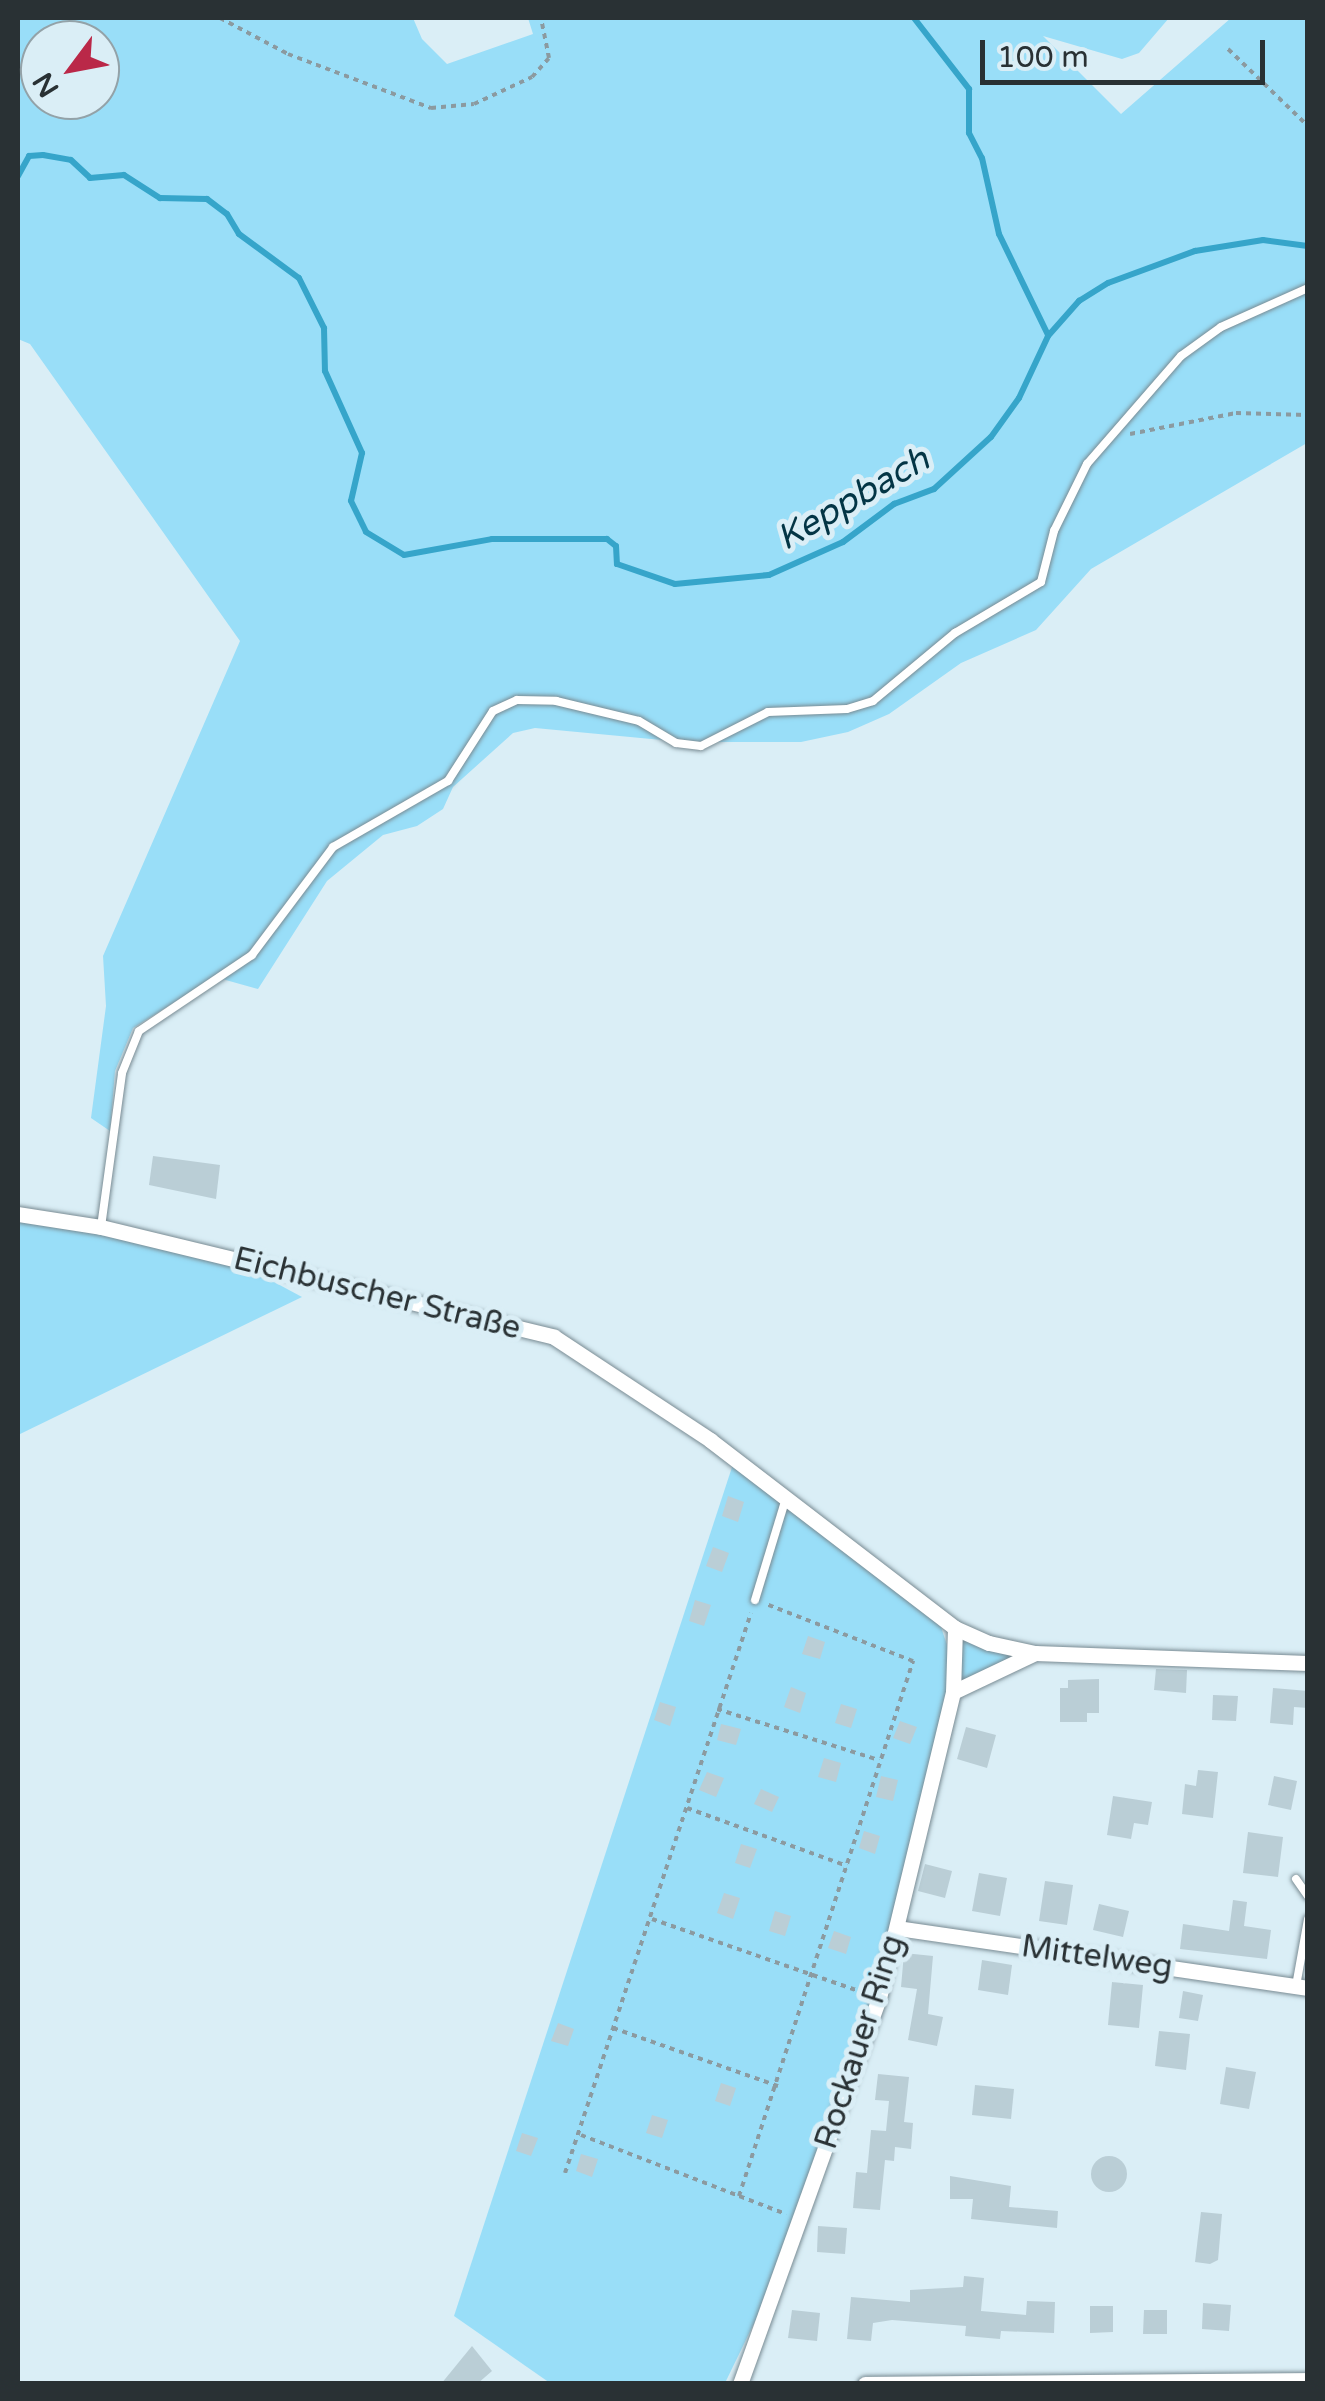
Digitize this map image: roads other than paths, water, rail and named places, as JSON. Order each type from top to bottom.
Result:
[{"type":"street","name":"Eichbuscher Straße","points":[[18,1214],[102,1227],[554,1337],[710,1440],[786,1496]]},
{"type":"street","points":[[786,1496],[955,1628],[1036,1653],[1308,1664]]},
{"type":"street","name":"Rockauer Ring","points":[[740,2384],[879,1998],[953,1692],[955,1628]]},
{"type":"street","points":[[953,1692],[1036,1653]]},
{"type":"street","name":"Mittelweg","points":[[897,1928],[1302,1987]]},
{"type":"street","points":[[865,2384],[1308,2380]]},
{"type":"lane","points":[[102,1227],[122,1074],[139,1031],[252,956],[334,847],[448,782],[493,711],[518,700],[556,701],[638,721],[676,743],[700,746],[768,712],[847,709],[873,701],[955,633],[1040,582],[1054,532],[1087,464],[1182,356],[1221,327],[1308,288]]},
{"type":"lane","points":[[755,1600],[786,1496]]},
{"type":"lane","points":[[1296,1878],[1308,1896]]},
{"type":"lane","name":"Mittelweg","points":[[1302,1987],[1308,1919]]},
{"type":"waterway","points":[[914,18],[969,89],[969,133],[982,158],[999,234],[1048,335]]},
{"type":"waterway","name":"Keppbach","points":[[18,176],[29,156],[43,155],[71,160],[90,178],[124,175],[160,198],[207,199],[227,214],[239,234],[299,278],[324,328],[325,371],[362,453],[351,501],[366,532],[404,555],[492,539],[607,539],[616,546],[617,564],[675,584],[769,575],[843,542],[894,504],[934,489],[991,437],[1019,398],[1048,336],[1079,301],[1108,283],[1195,251],[1263,240],[1308,246]]}]
